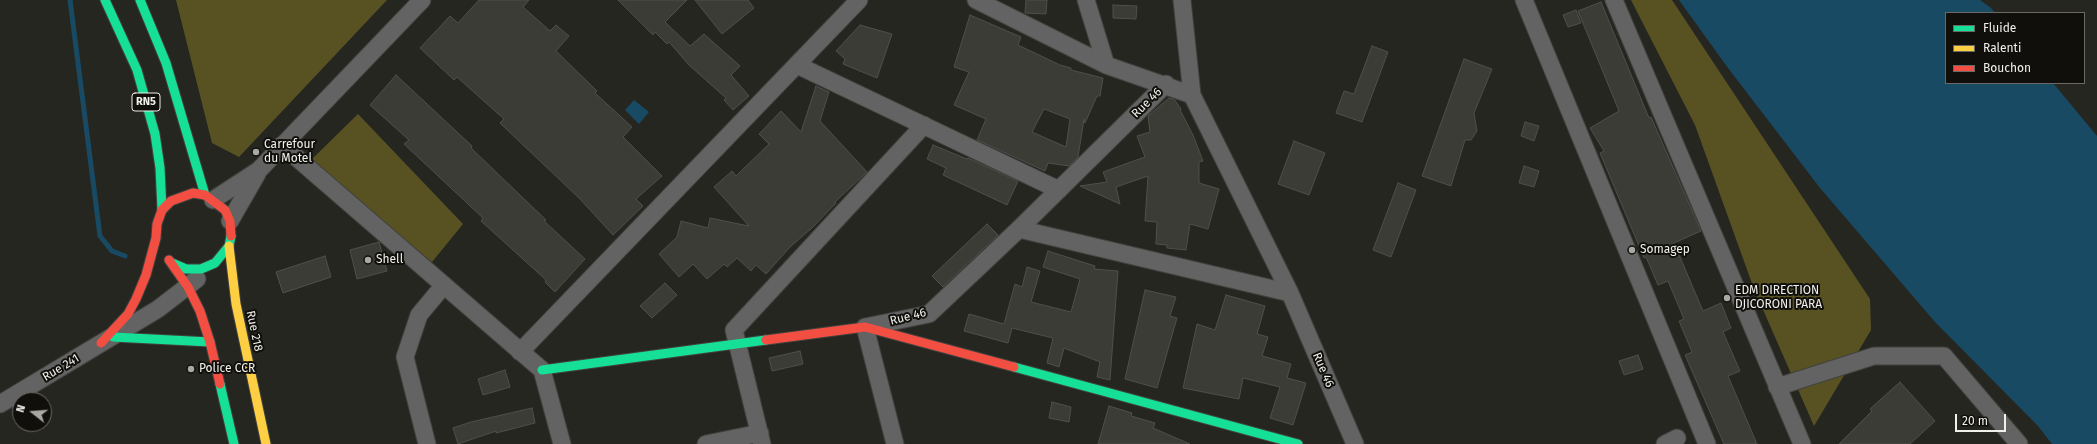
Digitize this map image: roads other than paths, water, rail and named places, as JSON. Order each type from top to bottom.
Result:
[{"type":"main road","name":"RN5","points":[[105,0],[137,70],[155,134],[160,168],[162,210],[156,224],[156,238]]},
{"type":"main road","name":"RN5","points":[[140,0],[166,63],[209,198],[225,210],[230,221]]},
{"type":"main road","points":[[162,210],[171,201],[181,196],[193,193],[209,198]]},
{"type":"main road","points":[[172,263],[186,269],[201,269],[215,263],[223,255],[228,246],[231,233],[230,221]]},
{"type":"main road","points":[[156,238],[162,252],[172,263],[188,286],[200,312],[210,342],[234,444]]},
{"type":"main road","points":[[107,340],[128,314],[136,299],[146,276],[156,238]]},
{"type":"main road","name":"Rue 218","points":[[228,246],[236,304],[266,444]]},
{"type":"main road","points":[[542,370],[865,327],[1298,444]]},
{"type":"main road","points":[[107,340],[210,342]]},
{"type":"street","points":[[230,221],[259,170],[422,0]]},
{"type":"street","points":[[520,352],[859,0]]},
{"type":"street","points":[[976,0],[1106,65],[1166,84]]},
{"type":"street","points":[[1086,0],[1106,65]]},
{"type":"street","points":[[1182,0],[1192,95]]},
{"type":"street","points":[[1524,0],[1707,444]]},
{"type":"street","points":[[1614,0],[1802,444]]},
{"type":"street","points":[[797,65],[1059,190]]},
{"type":"street","name":"Rue 46","points":[[865,327],[929,314],[1019,229],[1166,84],[1192,95],[1290,293],[1355,444]]},
{"type":"street","points":[[706,444],[761,439],[734,330],[924,125]]},
{"type":"street","points":[[282,145],[542,370],[562,444]]},
{"type":"street","points":[[209,198],[259,170]]},
{"type":"street","points":[[1019,229],[1290,293]]},
{"type":"street","name":"Rue 241","points":[[0,404],[158,309],[215,263]]},
{"type":"street","points":[[427,444],[405,357],[419,315],[444,285]]},
{"type":"street","points":[[865,327],[895,444]]},
{"type":"street","points":[[1777,387],[1874,356],[1944,356],[2019,444]]},
{"type":"water","points":[[1679,0],[1980,0],[1991,8],[1994,12],[1945,12],[1945,84],[2054,84],[2097,136],[2097,444],[2052,444],[2038,426],[1935,322],[1820,188],[1728,68]]},
{"type":"water","points":[[634,100],[649,112],[639,124],[625,110]]},
{"type":"waterway","points":[[70,0],[100,236],[112,251],[125,256]]},
{"type":"place","name":"Carrefour du Motel","points":[[256,152]]},
{"type":"place","name":"Somagep","points":[[1632,250]]},
{"type":"place","name":"Shell","points":[[368,260]]},
{"type":"place","name":"EDM DIRECTION DJICORONI PARA","points":[[1727,298]]},
{"type":"place","name":"Police CCR","points":[[191,369]]}]
